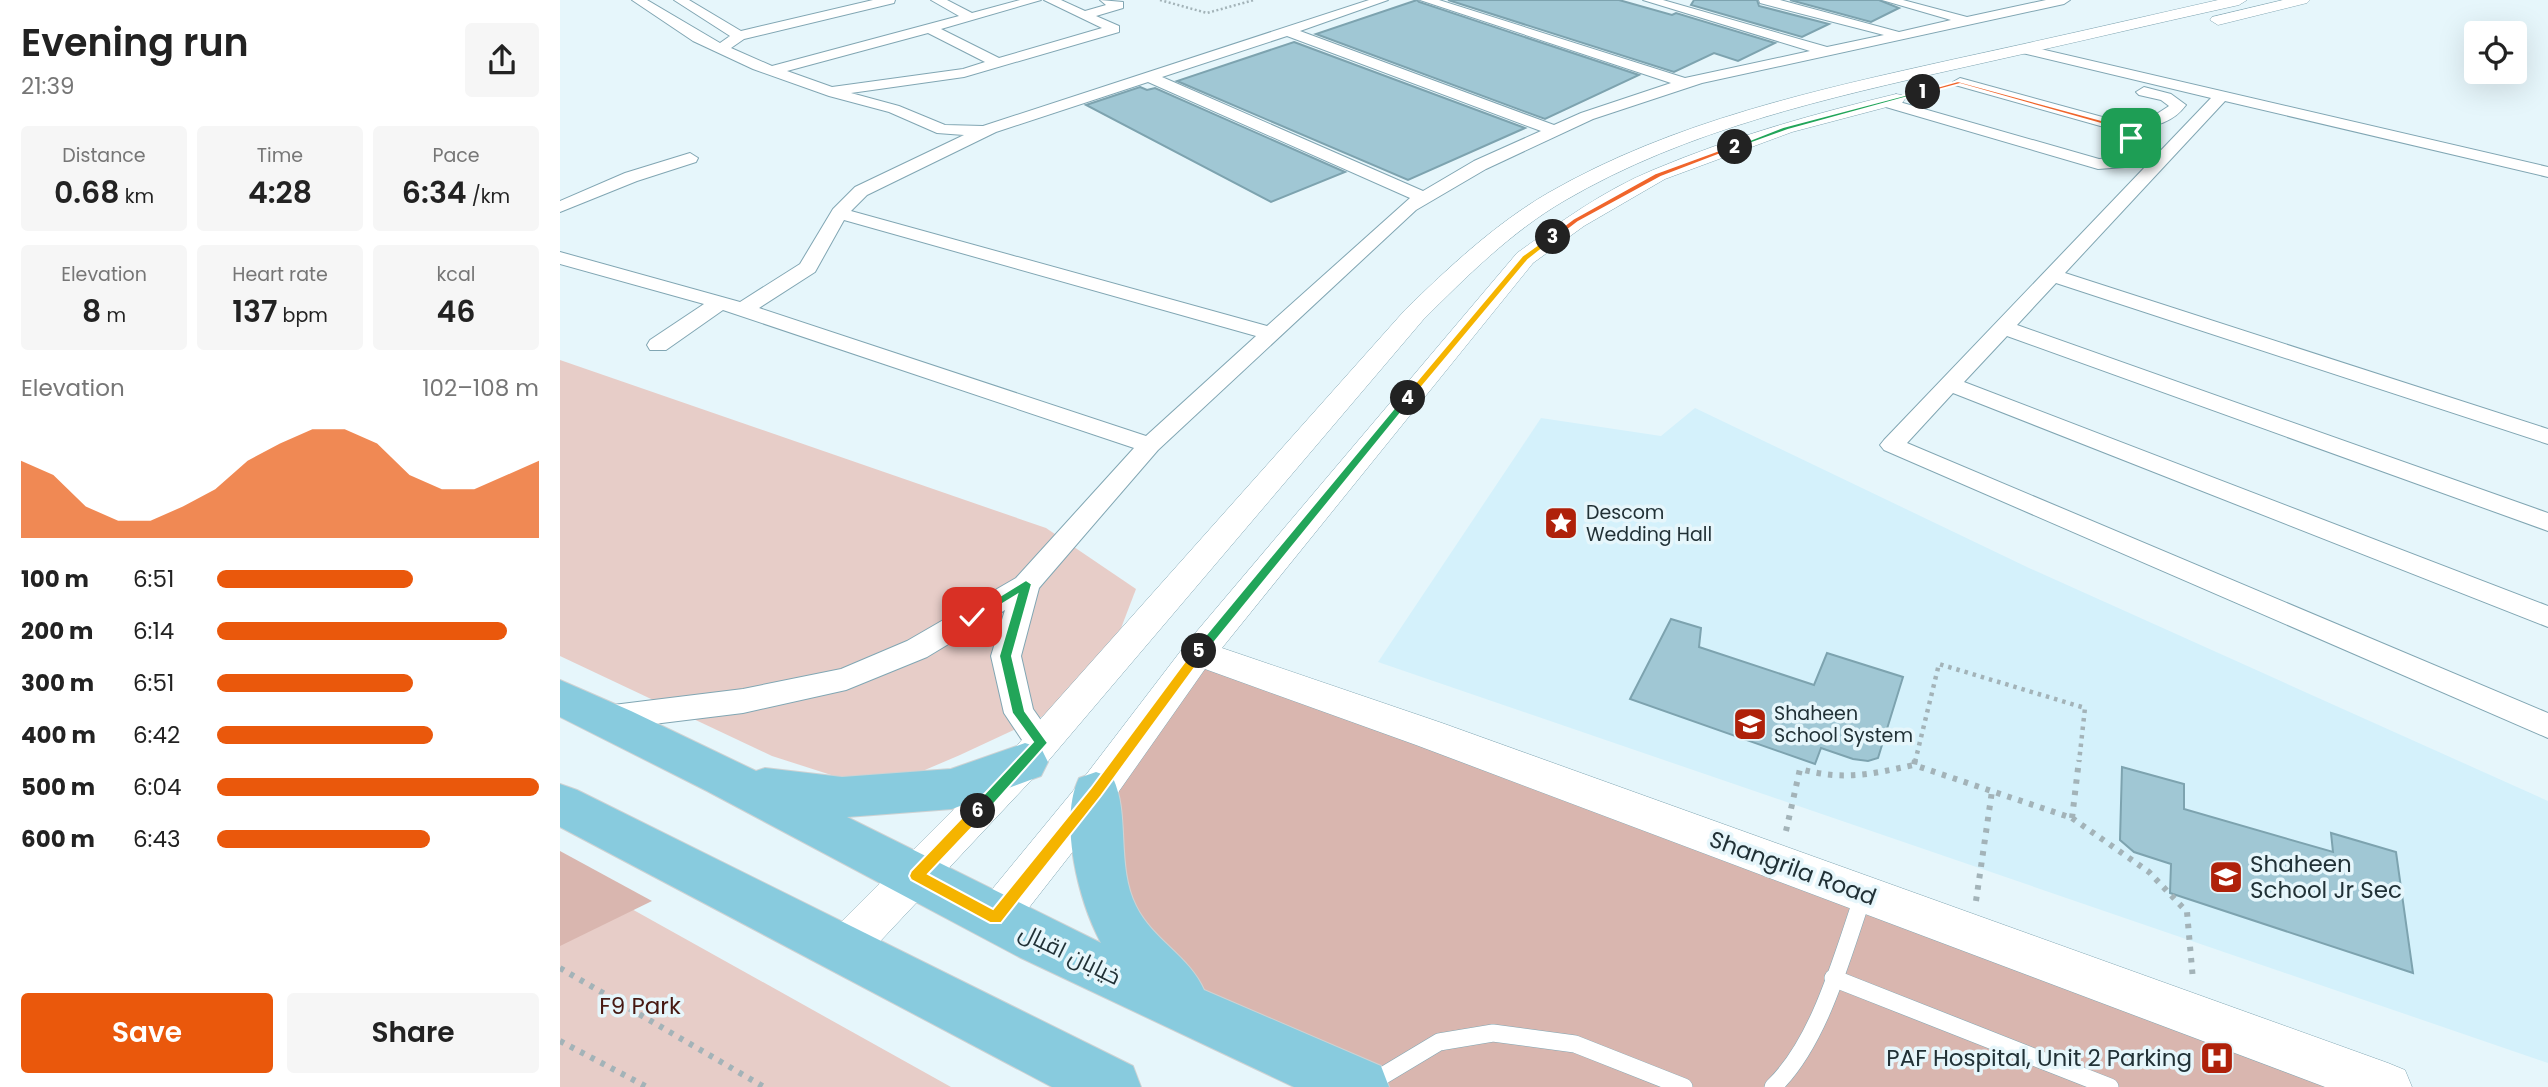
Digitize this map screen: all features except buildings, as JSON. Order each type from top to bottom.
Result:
[{"type":"main road","name":"خیابان اقبال","points":[[560,696],[742,786],[995,918],[1201,1016],[1362,1087]]},
{"type":"main road","points":[[742,786],[842,797],[951,789],[1033,752]]},
{"type":"main road","points":[[1096,792],[1095,811],[1105,887],[1115,919],[1146,964],[1201,1016]]},
{"type":"main road","points":[[560,804],[1112,1087]]},
{"type":"street","points":[[638,0],[720,49],[831,93],[894,109],[943,130],[990,129]]},
{"type":"street","points":[[720,49],[739,37],[889,0]]},
{"type":"street","points":[[937,0],[971,17]]},
{"type":"street","points":[[771,71],[1035,0]]},
{"type":"street","points":[[831,93],[964,73],[1114,29],[1050,0]]},
{"type":"street","points":[[1084,15],[1118,5],[1106,0]]},
{"type":"street","points":[[743,309],[808,268],[839,212],[861,191],[990,129],[1382,0]]},
{"type":"street","points":[[1426,0],[1685,83]]},
{"type":"street","points":[[1649,0],[1825,50]]},
{"type":"street","points":[[1765,0],[1898,34]]},
{"type":"street","points":[[1888,0],[1967,20]]},
{"type":"street","points":[[605,718],[743,701],[846,679],[917,649],[1026,584],[1150,445],[1410,206],[1480,165],[1587,116],[1685,83],[1898,34],[2064,0]]},
{"type":"street","points":[[844,950],[1033,752],[1414,315],[1464,265],[1511,227],[1555,197],[1604,172],[1688,136],[1787,103],[2025,56],[2239,0]]},
{"type":"street","points":[[2056,57],[2302,0]]},
{"type":"street","points":[[661,14],[686,4],[711,2]]},
{"type":"street","points":[[686,4],[739,37]]},
{"type":"street","points":[[929,28],[1000,64]]},
{"type":"street","points":[[1287,31],[1556,131]]},
{"type":"street","points":[[1960,82],[2117,126],[2156,121],[2169,116],[2178,105],[2166,97],[2025,56]]},
{"type":"street","points":[[995,918],[1096,792],[1198,653],[1525,258],[1576,221],[1658,175],[1785,128],[1960,82],[2025,56],[2056,57],[2548,172]]},
{"type":"street","points":[[1149,77],[1424,198]]},
{"type":"street","points":[[2222,96],[1892,445],[2548,726]]},
{"type":"street","points":[[1884,102],[2098,164],[2119,163],[2132,143],[2131,138],[2117,126]]},
{"type":"street","points":[[943,130],[949,149]]},
{"type":"street","points":[[560,207],[614,184],[690,158]]},
{"type":"street","points":[[614,165],[649,172]]},
{"type":"street","points":[[839,212],[1273,334]]},
{"type":"street","points":[[560,258],[743,309],[1150,445]]},
{"type":"street","points":[[2051,275],[2548,438]]},
{"type":"street","points":[[659,345],[720,303]]},
{"type":"street","points":[[2002,327],[2548,522]]},
{"type":"street","points":[[1949,384],[2548,617]]},
{"type":"street","points":[[1026,584],[1006,656],[1019,713],[1033,752]]},
{"type":"street","name":"Shangrila Road","points":[[1198,653],[1429,734],[2388,1087]]},
{"type":"lane","points":[[1773,1087],[1782,1082],[1796,1062],[1833,978],[1864,894]]},
{"type":"lane","points":[[1833,978],[2110,1087]]},
{"type":"lane","points":[[1362,1087],[1439,1042],[1493,1032],[1575,1044],[1684,1087]]},
{"type":"path","points":[[1160,0],[1207,13],[1254,0]]},
{"type":"path","points":[[1914,765],[1939,664],[2085,708],[2072,818]]},
{"type":"path","points":[[1779,863],[1800,769],[1830,777],[1877,773],[1914,765],[2072,818],[2149,872],[2187,912],[2197,1017]]},
{"type":"path","points":[[1972,934],[1992,791]]},
{"type":"path","points":[[560,968],[764,1087]]},
{"type":"path","points":[[560,1041],[647,1087]]},
{"type":"shaded area","points":[[1695,408],[2029,568],[2548,801],[2548,1063],[1378,662],[1541,418],[1661,436]]},
{"type":"shaded area","points":[[1198,653],[2382,1087],[1360,1087],[1201,1016],[1115,920],[1095,811]]},
{"type":"shaded area","points":[[560,851],[652,901],[560,946]]},
{"type":"green space","points":[[560,360],[1046,528],[1136,589],[1097,691],[878,790],[772,756],[560,656]]},
{"type":"green space","name":"F9 Park","points":[[560,869],[951,1087],[560,1087]]},
{"type":"place","name":"Descom Wedding Hall","points":[[1561,523]]},
{"type":"place","name":"Shaheen School System","points":[[1750,724]]},
{"type":"place","name":"Shaheen School Jr Sec","points":[[2226,877]]},
{"type":"place","name":"PAF Hospital, Unit 2 Parking","points":[[2217,1058]]},
{"type":"route","points":[[972,617],[1026,584],[1006,656],[1019,713],[1041,743],[917,876],[995,918],[1096,792],[1198,653],[1367,446],[1525,258],[1576,221],[1658,175],[1785,128],[1960,82],[2117,126],[2131,138]]}]
